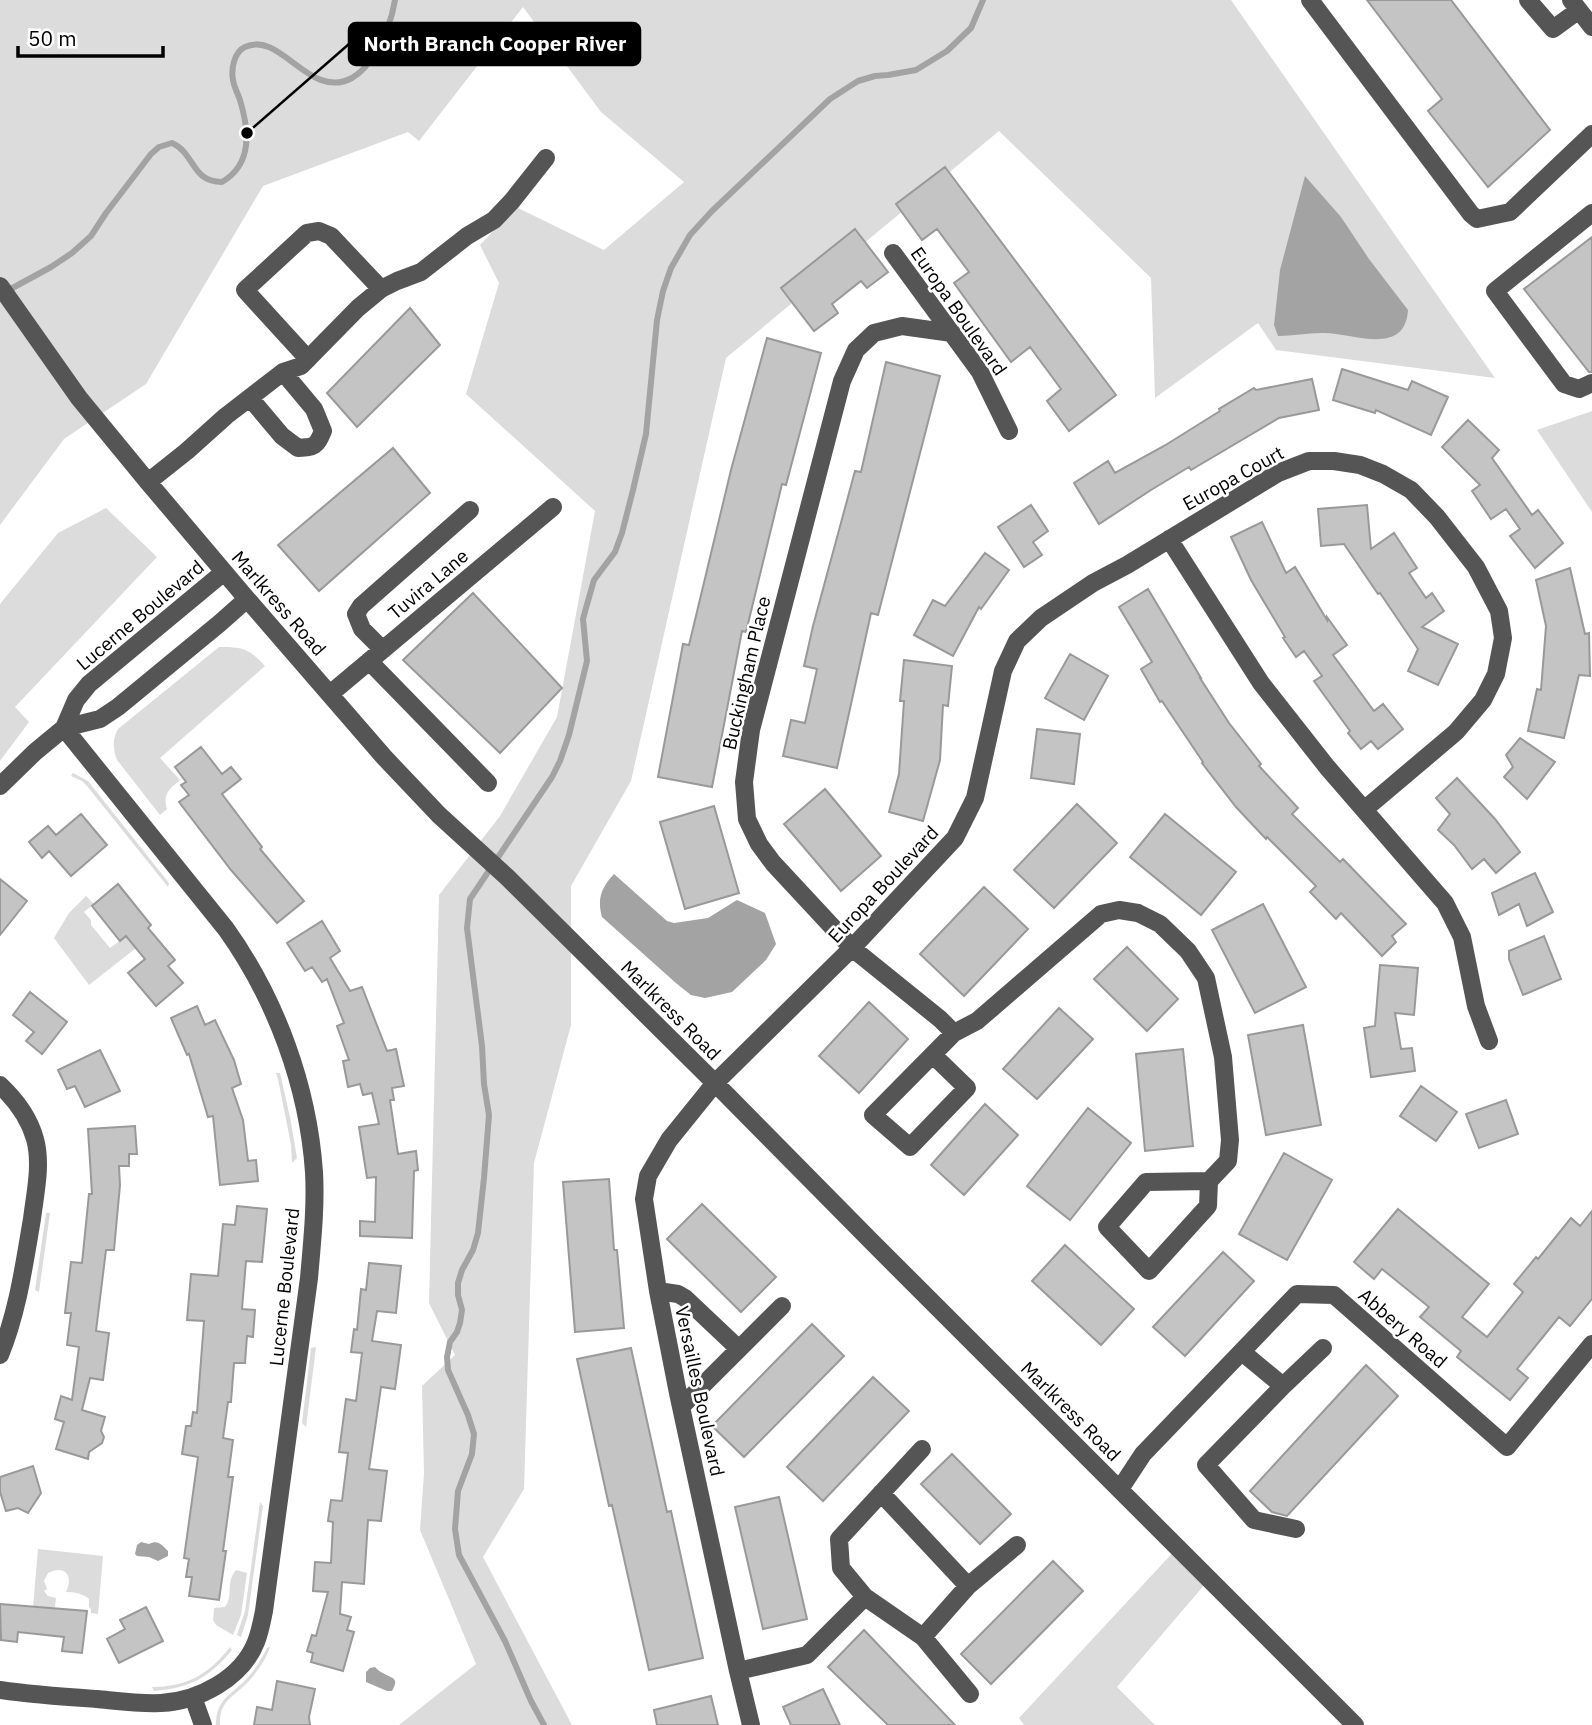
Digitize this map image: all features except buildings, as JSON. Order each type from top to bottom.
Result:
[{"type":"street","points":[[1310,0],[1477,219],[1510,212],[1592,134]]},
{"type":"street","points":[[1528,0],[1553,29],[1575,5],[1592,27]]},
{"type":"street","points":[[148,482],[284,372],[301,366],[358,307],[381,289],[421,272],[467,236],[494,220],[545,158]]},
{"type":"street","points":[[1592,213],[1495,291],[1564,384],[1579,389],[1592,383]]},
{"type":"street","points":[[308,359],[246,290],[306,233],[319,231],[331,236],[381,289]]},
{"type":"street","name":"Europa Boulevard","points":[[893,253],[980,372],[1009,431]]},
{"type":"street","name":"Marlkress Road","points":[[0,286],[79,398],[224,572],[384,757],[463,838],[507,877],[715,1083],[1355,1725]]},
{"type":"street","name":"Buckingham Place","points":[[951,333],[902,326],[874,333],[856,350],[842,381],[751,730],[744,782],[747,819],[759,844],[773,863],[852,948],[954,1033]]},
{"type":"street","points":[[250,398],[282,436],[298,448],[313,447],[318,443],[323,431],[314,409],[284,372]]},
{"type":"street","name":"Europa Court","points":[[1093,583],[1278,473],[1309,461],[1360,465],[1411,490],[1437,517],[1476,567],[1499,611],[1503,638],[1496,674],[1483,700],[1456,732],[1364,809]]},
{"type":"street","name":"Tuvira Lane","points":[[330,694],[553,507]]},
{"type":"street","points":[[470,510],[361,606],[356,614],[376,655],[488,783]]},
{"type":"street","points":[[1169,539],[1261,683],[1327,766],[1445,903],[1462,937],[1476,1006],[1489,1041]]},
{"type":"street","name":"Lucerne Boulevard","points":[[0,786],[64,728],[76,700],[89,684],[224,572]]},
{"type":"street","name":"Europa Boulevard","points":[[715,1083],[852,948],[955,838],[975,798],[1003,671],[1017,641],[1041,618],[1093,583]]},
{"type":"street","name":"Lucerne Boulevard","points":[[64,728],[100,719],[118,707],[247,599]]},
{"type":"street","name":"Lucerne Boulevard","points":[[0,1690],[160,1703],[193,1697],[219,1684],[245,1661],[256,1644],[262,1623],[310,1266],[314,1201],[312,1157],[300,1093],[276,1019],[249,964],[219,919],[64,728]]},
{"type":"street","points":[[933,1055],[967,1088],[910,1147],[873,1115],[954,1033],[977,1021],[1101,914],[1119,910],[1138,913],[1160,924],[1188,951],[1206,978],[1223,1057],[1230,1140],[1228,1161],[1209,1181],[1208,1206],[1149,1271],[1107,1227],[1146,1182],[1209,1181]]},
{"type":"street","name":"Versailles Boulevard","points":[[715,1083],[669,1139],[648,1176],[644,1199],[658,1291],[681,1407],[751,1725]]},
{"type":"street","points":[[0,1085],[24,1113],[36,1139],[38,1153],[24,1268],[11,1329],[0,1355]]},
{"type":"street","points":[[658,1291],[678,1294],[685,1298],[739,1349]]},
{"type":"street","name":"Abbery Road","points":[[1120,1489],[1143,1454],[1297,1294],[1334,1295],[1507,1447],[1592,1344]]},
{"type":"street","points":[[681,1407],[782,1306]]},
{"type":"street","points":[[1296,1529],[1254,1520],[1206,1465],[1323,1348]]},
{"type":"street","points":[[1242,1352],[1283,1386]]},
{"type":"street","points":[[922,1449],[839,1539],[841,1568],[865,1597],[923,1637],[970,1694]]},
{"type":"street","points":[[881,1493],[968,1586]]},
{"type":"street","points":[[923,1637],[968,1586],[1017,1545]]},
{"type":"street","points":[[738,1671],[807,1655],[865,1597]]},
{"type":"street","points":[[193,1697],[203,1725]]},
{"type":"shaded area","points":[[0,0],[1231,0],[1495,378],[1276,350],[1258,323],[1155,398],[1151,278],[999,131],[726,358],[631,781],[571,886],[571,1025],[534,1163],[524,1489],[483,1557],[572,1725],[399,1725],[476,1664],[420,1530],[424,1473],[422,1386],[455,1355],[429,1303],[439,895],[500,816],[557,717],[595,511],[466,394],[499,283],[480,245],[516,207],[604,250],[684,182],[601,112],[523,7],[419,141],[408,132],[263,186],[146,384],[64,439],[0,525]]},
{"type":"shaded area","points":[[1305,176],[1341,217],[1408,310],[1405,325],[1397,334],[1375,339],[1322,333],[1278,336],[1274,325],[1280,270]]},
{"type":"shaded area","points":[[1592,411],[1592,512],[1537,430]]},
{"type":"shaded area","points":[[106,508],[157,557],[15,707],[29,722],[0,761],[0,604],[58,533]]},
{"type":"shaded area","points":[[219,647],[245,650],[265,666],[160,758],[180,780],[168,793],[167,809],[160,815],[117,760],[114,744],[116,733]]},
{"type":"shaded area","points":[[73,773],[88,781],[169,883],[168,887],[87,786],[71,776]]},
{"type":"shaded area","points":[[614,874],[667,921],[674,923],[708,918],[737,900],[765,913],[776,944],[766,960],[732,992],[705,998],[691,995],[602,917],[601,894]]},
{"type":"shaded area","points":[[86,896],[94,904],[84,912],[110,948],[126,936],[136,948],[89,985],[54,938],[69,913]]},
{"type":"shaded area","points":[[276,1073],[280,1073],[290,1117],[297,1158],[292,1163],[291,1145]]},
{"type":"shaded area","points":[[46,1213],[50,1213],[39,1292],[35,1290]]},
{"type":"shaded area","points":[[316,1347],[306,1427],[302,1423],[311,1348]]},
{"type":"shaded area","points":[[260,1502],[263,1506],[248,1615],[241,1637],[237,1635],[245,1611]]},
{"type":"shaded area","points":[[141,1542],[160,1543],[168,1551],[168,1556],[158,1561],[137,1556],[137,1545]]},
{"type":"shaded area","points":[[1179,1546],[1212,1576],[1117,1687],[1155,1725],[1024,1725],[1019,1718]]},
{"type":"shaded area","points":[[38,1549],[103,1556],[98,1614],[91,1613],[87,1597],[66,1592],[68,1577],[59,1570],[48,1573],[44,1581],[47,1589],[44,1591],[48,1596],[56,1598],[55,1607],[33,1607]]},
{"type":"shaded area","points":[[236,1570],[247,1573],[241,1615],[233,1635],[216,1625],[213,1620],[214,1608],[225,1607],[228,1602],[231,1580]]},
{"type":"shaded area","points":[[230,1647],[232,1650],[224,1660],[198,1680],[154,1691],[152,1687],[176,1685],[205,1672]]},
{"type":"shaded area","points":[[270,1647],[256,1673],[225,1704],[220,1725],[216,1725],[222,1702],[249,1676]]},
{"type":"shaded area","points":[[375,1667],[394,1679],[392,1691],[366,1682],[366,1672]]},
{"type":"waterway","points":[[7,291],[51,267],[91,236],[151,154],[159,147],[172,143],[185,153],[204,177],[212,181],[222,182],[232,175],[244,156],[246,146],[245,123],[232,76],[234,61],[241,49],[258,44],[271,48],[309,74],[337,83],[352,78],[372,59],[390,22],[395,0]]},
{"type":"waterway","points":[[544,1725],[505,1641],[459,1555],[455,1529],[458,1491],[472,1454],[474,1434],[448,1370],[447,1357],[462,1310],[458,1283],[478,1233],[489,1115],[467,928],[470,899],[552,777],[569,735],[587,661],[583,619],[594,580],[615,552],[633,490],[646,434],[657,320],[671,268],[690,235],[712,211],[830,99],[858,81],[916,70],[947,51],[971,28],[983,0]]},
{"type":"place","name":"North Branch Cooper River","points":[[247,133]]}]
